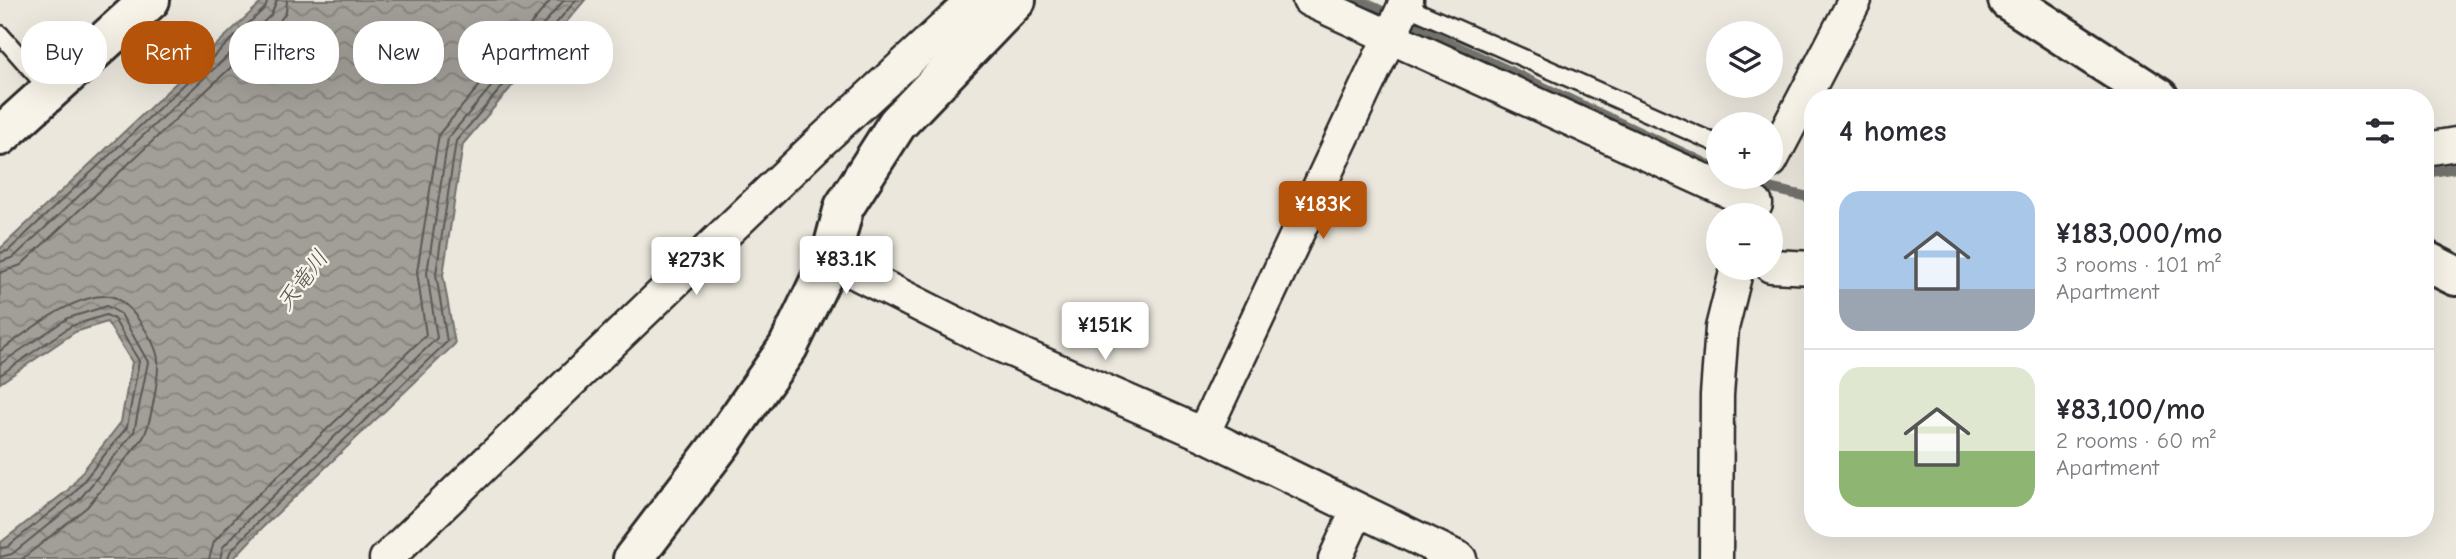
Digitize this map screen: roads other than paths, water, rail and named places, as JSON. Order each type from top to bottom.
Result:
[{"type":"main road","points":[[0,136],[150,0]]},
{"type":"main road","points":[[634,559],[722,443],[788,347],[830,260],[844,207],[897,124],[1016,0]]},
{"type":"main road","points":[[2008,0],[2145,89]]},
{"type":"main road","points":[[2434,265],[2456,276]]},
{"type":"street","points":[[386,559],[807,154],[974,0]]},
{"type":"street","points":[[1309,0],[1399,13],[1706,162]]},
{"type":"street","points":[[1811,89],[1855,0]]},
{"type":"street","points":[[1203,434],[1399,13]]},
{"type":"street","points":[[1783,145],[1804,103]]},
{"type":"street","points":[[2434,148],[2456,144]]},
{"type":"street","points":[[830,260],[995,343],[1203,434],[1460,559]]},
{"type":"street","points":[[1783,267],[1804,268]]},
{"type":"street","points":[[1716,559],[1714,468],[1720,355],[1722,328],[1734,280]]},
{"type":"street","points":[[1335,559],[1357,510]]},
{"type":"lane","points":[[1399,13],[1706,139]]},
{"type":"lane","points":[[0,34],[50,91]]},
{"type":"water","name":"天竜川","points":[[264,0],[585,0],[567,21],[458,21],[458,84],[514,84],[463,144],[443,275],[455,344],[233,559],[0,559],[0,543],[68,490],[121,422],[132,362],[107,322],[75,332],[0,383],[0,249],[175,84],[215,84],[215,46],[229,33],[229,84],[339,84],[339,21],[242,21]]},
{"type":"waterway","points":[[1359,0],[1706,163]]},
{"type":"waterway","points":[[2434,172],[2456,168]]},
{"type":"waterway","points":[[1772,189],[1804,196]]}]
